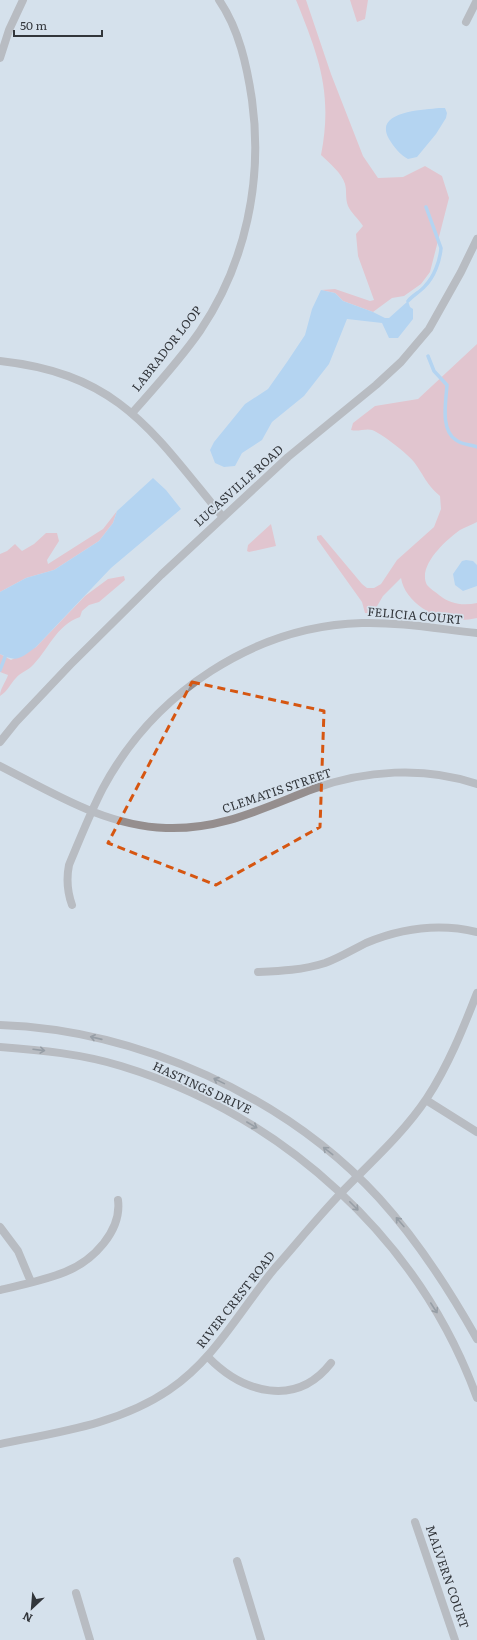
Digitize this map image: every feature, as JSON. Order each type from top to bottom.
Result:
[{"type":"street","points":[[0,58],[9,30],[22,0]]},
{"type":"street","name":"LABRADOR LOOP","points":[[133,412],[165,376],[209,316],[224,288],[236,260],[250,209],[256,147],[254,115],[249,80],[233,26],[219,0]]},
{"type":"street","points":[[466,22],[477,0]]},
{"type":"street","name":"LUCASVILLE ROAD","points":[[0,742],[16,722],[76,660],[160,575],[222,516],[288,457],[376,385],[401,362],[420,339],[439,311],[477,239]]},
{"type":"street","points":[[0,361],[49,369],[75,378],[115,399],[133,412],[153,431],[222,516]]},
{"type":"street","name":"FELICIA COURT","points":[[72,905],[66,879],[69,865],[92,812],[118,763],[154,717],[192,683],[219,666],[248,652],[302,632],[329,626],[362,623],[389,624],[477,633]]},
{"type":"street","name":"CLEMATIS STREET","points":[[0,766],[92,812],[114,820],[137,825],[189,828],[212,825],[246,816],[314,789],[361,777],[424,773],[477,784]]},
{"type":"street","points":[[258,972],[282,971],[324,963],[386,935],[409,929],[447,927],[477,932]]},
{"type":"street","name":"RIVER CREST ROAD","points":[[0,1444],[80,1428],[127,1413],[169,1390],[208,1358],[274,1270],[341,1193],[397,1135],[426,1100],[451,1056],[477,993]]},
{"type":"street","name":"HASTINGS DRIVE","points":[[0,1025],[53,1030],[96,1038],[141,1050],[209,1076],[263,1105],[328,1151],[357,1176],[403,1226],[430,1262],[457,1303],[477,1339]]},
{"type":"street","name":"HASTINGS DRIVE","points":[[0,1047],[40,1050],[85,1057],[120,1066],[189,1092],[227,1110],[258,1128],[287,1148],[341,1193],[388,1243],[441,1319],[459,1354],[477,1398]]},
{"type":"street","points":[[426,1100],[477,1132]]},
{"type":"street","points":[[0,1290],[66,1272],[80,1264],[93,1254],[106,1240],[115,1225],[118,1214],[118,1200]]},
{"type":"street","points":[[0,1227],[18,1251],[31,1282]]},
{"type":"street","points":[[208,1358],[219,1369],[241,1383],[257,1388],[276,1391],[289,1391],[301,1388],[323,1374],[331,1363]]},
{"type":"street","name":"MALVERN COURT","points":[[416,1522],[455,1640]]},
{"type":"street","points":[[237,1561],[261,1640]]},
{"type":"street","points":[[76,1593],[90,1640]]},
{"type":"highlighted area","points":[[192,682],[324,711],[320,827],[216,885],[108,843]]},
{"type":"shaded area","points":[[296,0],[306,0],[331,74],[363,156],[378,178],[403,177],[425,166],[442,176],[449,198],[430,272],[421,284],[404,296],[392,298],[373,312],[343,301],[335,293],[321,290],[335,289],[370,301],[374,300],[358,256],[356,234],[363,226],[348,206],[345,184],[341,176],[321,155],[325,113],[322,76],[311,40]]},
{"type":"shaded area","points":[[350,0],[368,0],[365,19],[357,22]]},
{"type":"shaded area","points":[[477,344],[477,522],[460,530],[434,554],[426,570],[425,578],[427,585],[443,598],[462,604],[477,603],[477,618],[452,620],[433,614],[415,603],[404,587],[401,578],[383,596],[373,613],[365,613],[362,602],[317,539],[317,536],[321,535],[362,584],[367,588],[374,588],[381,584],[397,560],[434,527],[441,509],[440,496],[435,492],[411,459],[382,435],[372,430],[351,430],[353,423],[375,406],[418,399]]},
{"type":"shaded area","points":[[117,511],[113,523],[99,541],[54,570],[26,578],[0,592],[0,554],[7,551],[15,544],[22,551],[34,544],[46,533],[57,533],[59,541],[47,560],[48,564],[103,529]]},
{"type":"shaded area","points":[[271,524],[276,546],[249,552],[247,551],[248,545]]},
{"type":"shaded area","points":[[124,576],[125,580],[99,602],[89,605],[82,611],[80,617],[72,621],[58,632],[37,661],[21,673],[0,696],[1,690],[8,675],[0,672],[0,654],[11,660],[36,647],[85,596],[108,579]]},
{"type":"water","points":[[445,108],[447,113],[446,118],[436,134],[417,157],[408,159],[402,155],[389,139],[386,130],[388,123],[394,117],[412,111]]},
{"type":"water","points":[[321,290],[335,293],[343,301],[385,318],[389,318],[408,301],[410,307],[413,309],[413,319],[398,338],[389,338],[382,323],[347,319],[329,364],[304,396],[272,422],[262,440],[242,453],[235,466],[224,467],[215,463],[210,450],[214,442],[245,404],[268,389],[305,335],[312,309]]},
{"type":"water","points":[[153,478],[166,490],[181,509],[111,568],[36,647],[15,659],[0,654],[0,592],[26,578],[54,570],[99,541],[113,523],[117,511]]},
{"type":"water","points":[[462,561],[473,561],[477,565],[477,586],[463,591],[455,585],[453,574]]},
{"type":"waterway","points":[[408,301],[423,288],[431,278],[438,263],[441,248],[426,207]]},
{"type":"waterway","points":[[428,356],[434,371],[447,385],[445,415],[451,435],[458,442],[477,447]]},
{"type":"waterway","points":[[0,670],[5,657]]}]
